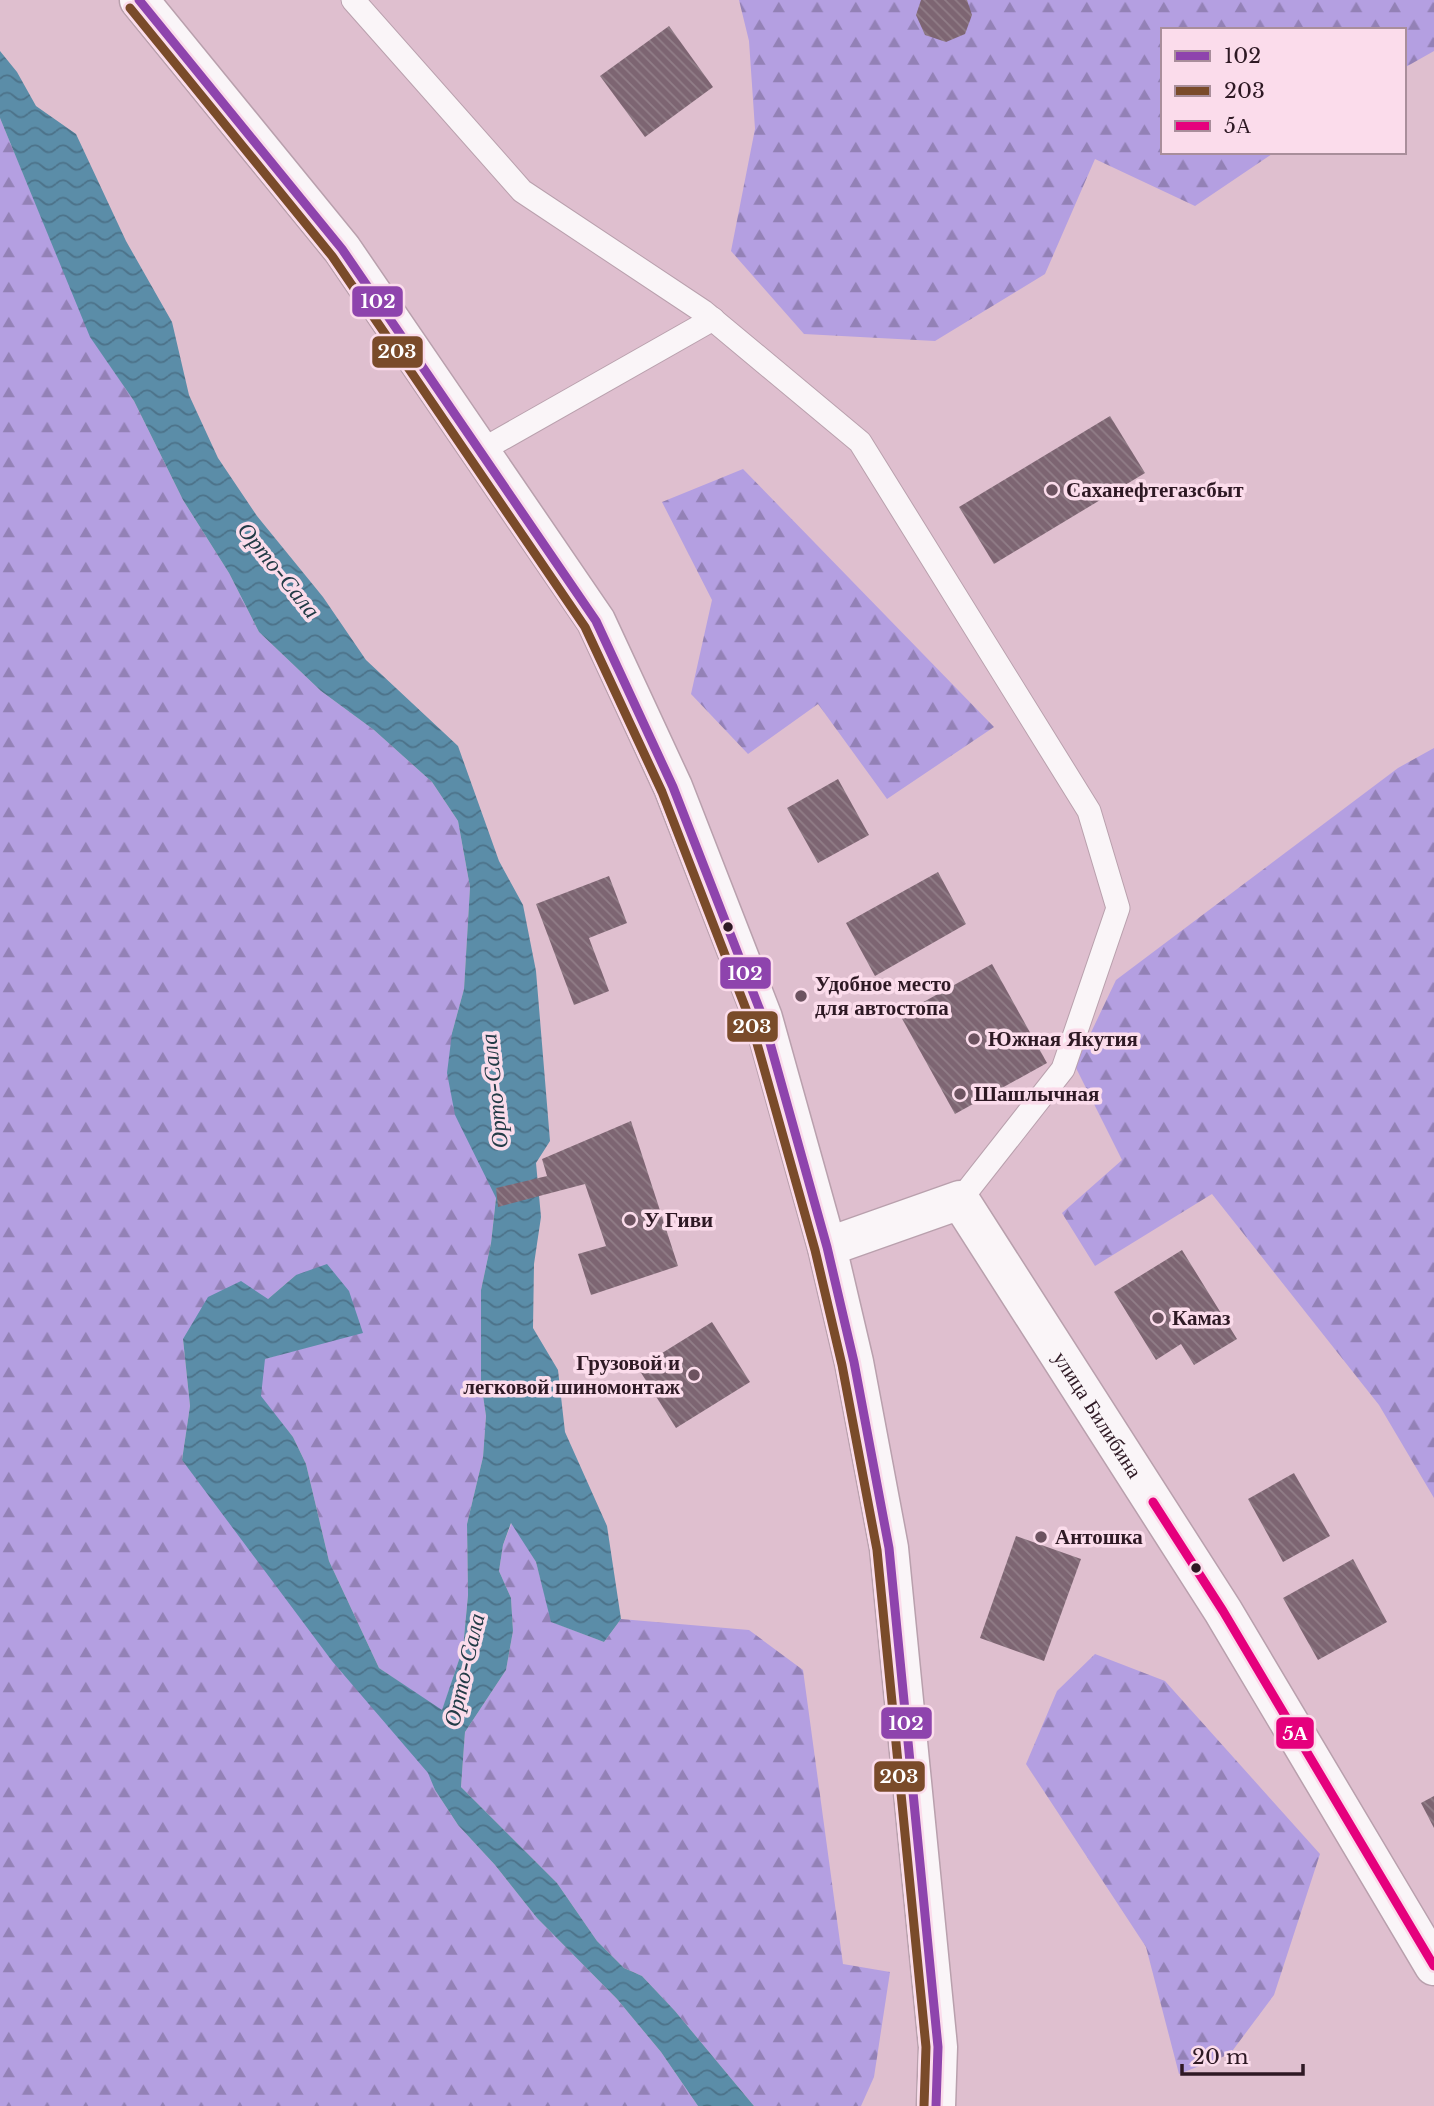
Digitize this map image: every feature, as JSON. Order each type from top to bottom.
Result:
[{"type":"main road","points":[[139,0],[342,249],[482,450],[596,621],[673,787],[763,1018],[827,1247],[854,1362],[889,1548],[937,2047],[936,2106]]},
{"type":"main road","points":[[827,1247],[960,1200]]},
{"type":"main road","name":"улица Билибина","points":[[960,1200],[1223,1611],[1434,1966]]},
{"type":"lane","points":[[353,0],[522,191],[713,319],[860,442],[1089,811],[1118,908],[1063,1069],[960,1200]]},
{"type":"lane","points":[[482,450],[713,319]]},
{"type":"green space","points":[[739,0],[1434,0],[1434,51],[1406,67],[1406,28],[1161,28],[1161,154],[1272,154],[1195,206],[1095,159],[1045,274],[935,341],[804,334],[731,251],[755,129],[749,41]]},
{"type":"green space","points":[[0,118],[91,337],[134,401],[183,500],[229,573],[259,632],[321,691],[374,730],[432,782],[458,821],[470,887],[464,989],[452,1033],[469,1140],[496,1197],[491,1243],[481,1290],[481,1382],[486,1416],[483,1457],[467,1524],[468,1595],[463,1648],[442,1711],[379,1668],[329,1561],[306,1464],[293,1437],[260,1396],[264,1359],[362,1332],[296,1275],[268,1299],[183,1339],[190,1406],[182,1460],[429,1773],[435,1790],[458,1825],[495,1865],[537,1918],[617,1999],[661,2052],[698,2106],[0,2106]]},
{"type":"green space","points":[[743,469],[994,727],[887,799],[818,704],[748,754],[691,694],[712,600],[662,502]]},
{"type":"green space","points":[[1434,748],[1434,1498],[1379,1405],[1212,1194],[1095,1266],[1062,1213],[1122,1160],[1075,1066],[1116,980],[1398,768]]},
{"type":"green space","points":[[512,1522],[536,1562],[552,1622],[604,1642],[621,1619],[749,1630],[803,1670],[843,1964],[890,1972],[874,2077],[861,2106],[754,2106],[675,2011],[642,1976],[624,1968],[597,1941],[557,1883],[461,1787],[465,1732],[506,1670],[513,1631],[511,1598],[499,1571],[503,1545]]},
{"type":"green space","points":[[1095,1654],[1165,1681],[1320,1854],[1274,1995],[1230,2054],[1179,2074],[1146,1947],[1026,1764],[1057,1691]]},
{"type":"water","name":"Орто-Сала","points":[[0,51],[17,72],[36,106],[76,134],[126,241],[172,322],[189,395],[218,458],[257,516],[323,597],[366,660],[458,746],[499,861],[523,905],[536,971],[550,1141],[536,1163],[541,1217],[534,1264],[533,1328],[558,1370],[565,1432],[607,1526],[621,1619],[604,1642],[551,1622],[536,1562],[511,1523],[503,1545],[499,1571],[511,1598],[513,1631],[506,1670],[465,1732],[461,1787],[557,1883],[597,1941],[624,1968],[642,1976],[675,2011],[754,2106],[698,2106],[661,2052],[617,1999],[537,1918],[495,1865],[458,1825],[435,1790],[428,1773],[332,1661],[182,1460],[190,1406],[183,1339],[208,1297],[241,1281],[268,1299],[296,1275],[327,1264],[349,1291],[363,1333],[265,1359],[261,1396],[293,1437],[306,1464],[329,1561],[379,1668],[442,1710],[463,1648],[468,1595],[467,1524],[483,1457],[486,1416],[481,1382],[481,1290],[491,1243],[496,1198],[455,1115],[447,1073],[452,1033],[464,989],[470,887],[458,821],[432,782],[374,730],[321,691],[259,632],[229,573],[183,500],[134,401],[90,337],[0,118]]},
{"type":"building","points":[[921,0],[967,0],[972,15],[965,34],[946,42],[925,35],[916,15]]},
{"type":"building","points":[[669,26],[713,87],[645,137],[600,76]]},
{"type":"building","name":"Саханефтегазсбыт","points":[[1110,416],[1145,473],[994,564],[959,507]]},
{"type":"building","points":[[838,779],[869,835],[818,863],[787,808]]},
{"type":"building","points":[[938,872],[966,924],[875,976],[846,923]]},
{"type":"building","points":[[609,876],[627,923],[589,938],[609,991],[574,1005],[536,904]]},
{"type":"building","name":"Южная Якутия","points":[[992,964],[1047,1063],[955,1114],[900,1015]]},
{"type":"building","name":"У Гиви","points":[[631,1121],[678,1266],[591,1295],[578,1254],[606,1246],[585,1184],[498,1207],[496,1188],[547,1176],[542,1159]]},
{"type":"building","points":[[1182,1250],[1237,1339],[1194,1365],[1181,1344],[1156,1360],[1114,1292]]},
{"type":"building","name":"Грузовой и легковой шиномонтаж","points":[[712,1322],[750,1382],[676,1428],[638,1368]]},
{"type":"building","points":[[1294,1473],[1330,1536],[1283,1562],[1248,1499]]},
{"type":"building","points":[[1016,1536],[1081,1559],[1044,1661],[980,1638]]},
{"type":"building","points":[[1353,1559],[1387,1622],[1318,1660],[1283,1598]]},
{"type":"building","points":[[1434,1796],[1434,1828],[1421,1803]]},
{"type":"transit line","name":"102","points":[[139,0],[342,249],[596,621],[673,787],[763,1018],[827,1247],[854,1362],[889,1548],[938,2047],[936,2106]]},
{"type":"transit line","name":"203","points":[[130,8],[332,256],[585,627],[662,792],[751,1022],[815,1250],[842,1365],[877,1550],[926,2047],[924,2106]]},
{"type":"transit line","name":"5А","points":[[1153,1502],[1223,1611],[1434,1966]]},
{"type":"place","name":"Саханефтегазсбыт","points":[[1052,490]]},
{"type":"place","name":"Удобное место для автостопа","points":[[801,996]]},
{"type":"place","name":"Южная Якутия","points":[[974,1039]]},
{"type":"place","name":"Шашлычная","points":[[960,1094]]},
{"type":"place","name":"У Гиви","points":[[630,1220]]},
{"type":"place","name":"Камаз","points":[[1158,1318]]},
{"type":"place","name":"Грузовой и легковой шиномонтаж","points":[[694,1375]]},
{"type":"place","name":"Антошка","points":[[1041,1537]]}]
